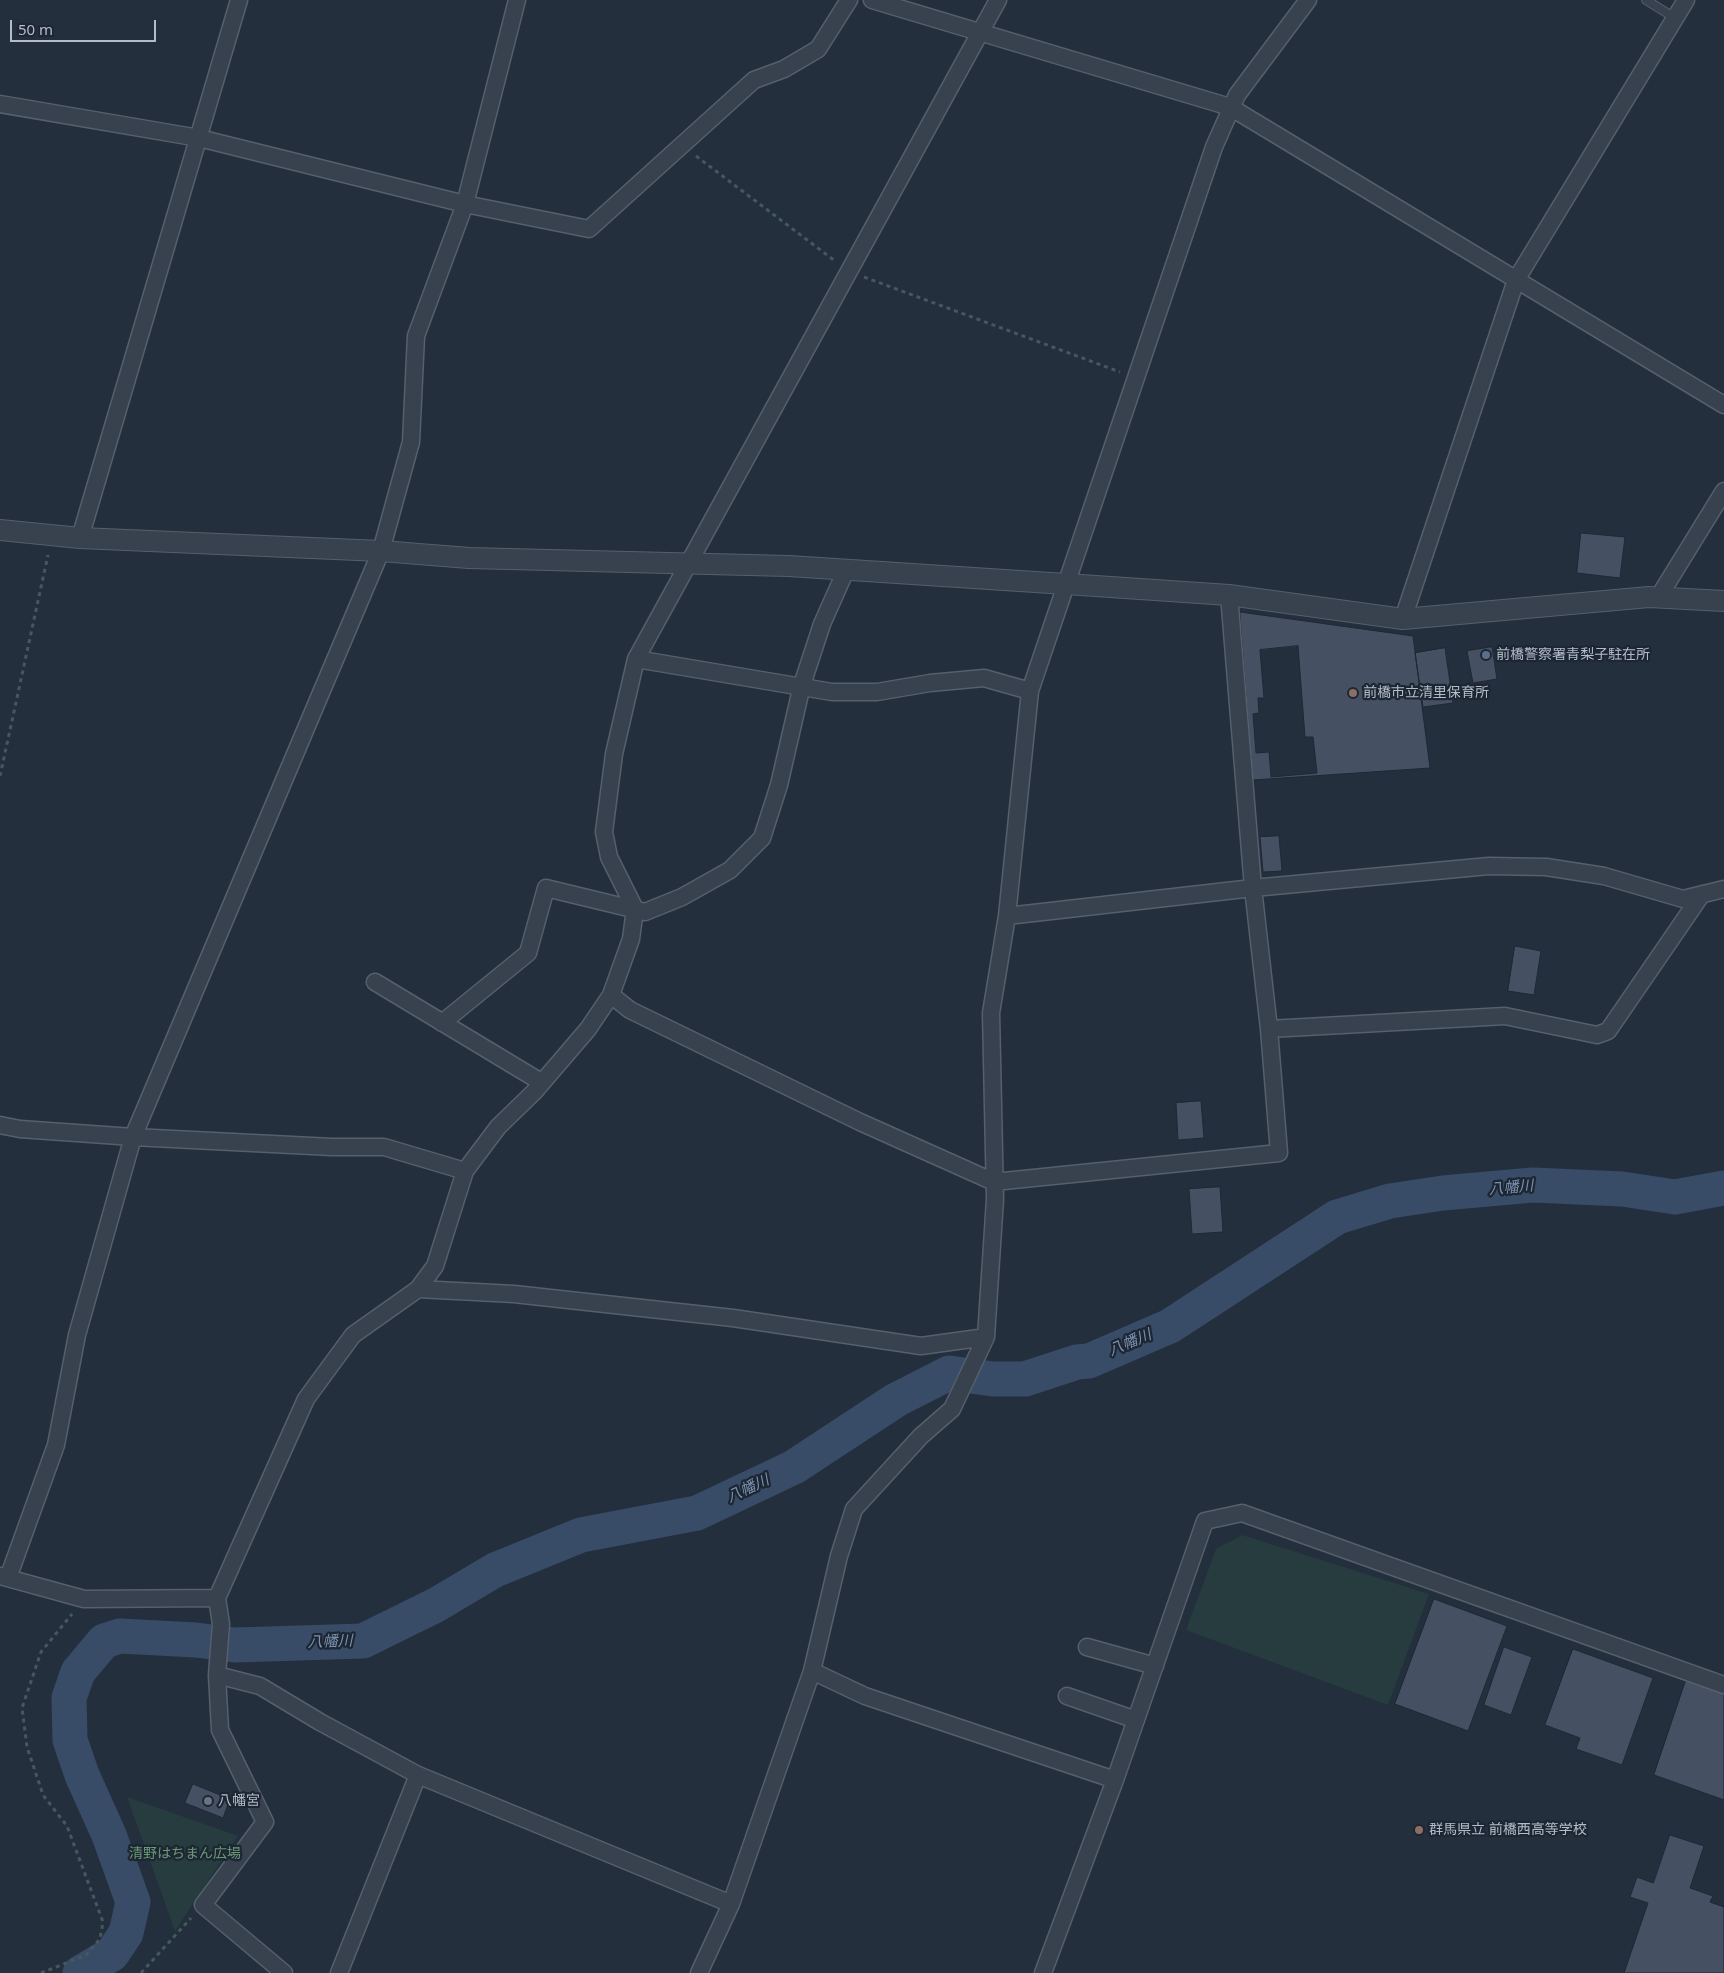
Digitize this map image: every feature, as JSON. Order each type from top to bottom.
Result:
[{"type":"street","points":[[80,538],[239,0]]},
{"type":"street","points":[[217,1598],[84,1599],[4,1577],[56,1445],[77,1335],[133,1137],[381,551],[411,442],[416,336],[465,204],[517,0]]},
{"type":"street","points":[[0,104],[199,138],[465,204],[589,229],[754,80],[784,69],[818,49],[849,0]]},
{"type":"street","points":[[872,0],[979,34],[1230,107],[1724,405]]},
{"type":"street","points":[[284,1973],[203,1905],[264,1822],[220,1730],[217,1667],[221,1624],[217,1598],[306,1399],[352,1335],[418,1289],[435,1266],[465,1171],[498,1126],[534,1092],[588,1030],[610,995],[631,939],[635,909],[609,858],[604,832],[614,754],[636,659],[998,0]]},
{"type":"street","points":[[699,1973],[730,1904],[812,1672],[839,1556],[854,1509],[921,1436],[952,1409],[986,1337],[995,1199],[991,1013],[1007,916],[1030,690],[1214,147],[1230,107],[1308,0]]},
{"type":"street","points":[[1403,619],[1516,280],[1686,0]]},
{"type":"street","points":[[1658,598],[1724,491]]},
{"type":"street","points":[[0,530],[80,538],[381,551],[469,558],[846,570],[1229,595],[1403,619],[1658,598],[1724,601]]},
{"type":"street","points":[[442,1023],[528,953],[546,888],[645,912],[682,897],[730,870],[762,838],[779,785],[802,685],[822,624],[846,570]]},
{"type":"street","points":[[610,995],[630,1010],[851,1118],[994,1182],[1279,1153],[1269,1029],[1253,888],[1229,595]]},
{"type":"street","points":[[636,659],[802,685],[832,692],[877,692],[930,683],[984,678],[1030,690]]},
{"type":"street","points":[[1007,916],[1253,888],[1489,866],[1546,867],[1604,876],[1683,899],[1724,889]]},
{"type":"street","points":[[1269,1029],[1505,1016],[1597,1035],[1608,1031],[1702,894]]},
{"type":"street","points":[[375,982],[541,1082]]},
{"type":"street","points":[[0,1125],[20,1129],[133,1137],[332,1147],[384,1147],[465,1171]]},
{"type":"street","points":[[418,1289],[514,1294],[724,1317],[921,1346],[986,1337]]},
{"type":"street","points":[[1043,1973],[1115,1780],[1205,1521],[1242,1513],[1724,1685]]},
{"type":"street","points":[[1087,1647],[1155,1666]]},
{"type":"street","points":[[217,1667],[260,1686],[320,1722],[418,1774],[730,1904]]},
{"type":"street","points":[[812,1672],[865,1696],[1115,1780]]},
{"type":"street","points":[[1067,1696],[1136,1720]]},
{"type":"street","points":[[339,1973],[418,1774]]},
{"type":"lane","points":[[1646,0],[1675,18]]},
{"type":"path","points":[[682,145],[850,272],[1136,378]]},
{"type":"path","points":[[0,776],[52,536]]},
{"type":"path","points":[[41,1973],[86,1954],[100,1940],[103,1922],[67,1826],[43,1795],[27,1747],[22,1708],[41,1652],[84,1599]]},
{"type":"path","points":[[141,1973],[203,1905]]},
{"type":"green space","points":[[1242,1535],[1429,1594],[1388,1705],[1186,1630],[1216,1549]]},
{"type":"green space","name":"清野はちまん広場","points":[[127,1797],[238,1836],[175,1931]]},
{"type":"building","points":[[1581,533],[1625,537],[1620,578],[1577,573]]},
{"type":"building","points":[[1240,612],[1413,636],[1430,768],[1253,780]]},
{"type":"building","points":[[1298,646],[1305,737],[1313,737],[1317,773],[1271,777],[1269,752],[1256,753],[1253,714],[1259,713],[1258,698],[1264,698],[1260,650]]},
{"type":"building","points":[[1492,647],[1497,679],[1473,683],[1467,651]]},
{"type":"building","points":[[1445,648],[1453,703],[1423,707],[1415,653]]},
{"type":"building","points":[[1279,836],[1282,871],[1263,872],[1260,837]]},
{"type":"building","points":[[1515,946],[1541,951],[1534,995],[1508,991]]},
{"type":"building","points":[[1201,1101],[1204,1138],[1178,1140],[1176,1103]]},
{"type":"building","points":[[1220,1187],[1223,1232],[1192,1234],[1189,1189]]},
{"type":"building","points":[[1434,1599],[1507,1626],[1468,1731],[1395,1704]]},
{"type":"building","points":[[1504,1647],[1532,1657],[1511,1715],[1484,1705]]},
{"type":"building","points":[[1573,1649],[1653,1678],[1622,1765],[1576,1749],[1580,1738],[1545,1725]]},
{"type":"building","points":[[1687,1677],[1724,1690],[1724,1800],[1654,1775]]},
{"type":"building","name":"八幡宮","points":[[193,1784],[230,1799],[223,1818],[185,1803]]},
{"type":"building","points":[[1670,1835],[1704,1846],[1690,1888],[1713,1896],[1710,1902],[1724,1907],[1724,1973],[1624,1973],[1648,1903],[1630,1897],[1637,1877],[1653,1883]]},
{"type":"waterway","name":"八幡川","points":[[80,1973],[112,1954],[126,1933],[133,1902],[109,1835],[82,1775],[70,1740],[69,1698],[78,1672],[104,1641],[120,1636],[196,1640],[235,1645],[363,1641],[436,1605],[495,1570],[581,1535],[697,1513],[794,1467],[896,1400],[949,1373],[993,1379],[1025,1379],[1077,1362],[1089,1361],[1170,1326],[1337,1217],[1390,1201],[1443,1193],[1533,1185],[1622,1189],[1675,1197],[1724,1188]]},
{"type":"place","name":"前橋警察署青梨子駐在所","points":[[1486,655]]},
{"type":"place","name":"前橋市立清里保育所","points":[[1353,693]]},
{"type":"place","name":"八幡宮","points":[[208,1801]]},
{"type":"place","name":"群馬県立 前橋西高等学校","points":[[1419,1830]]}]
